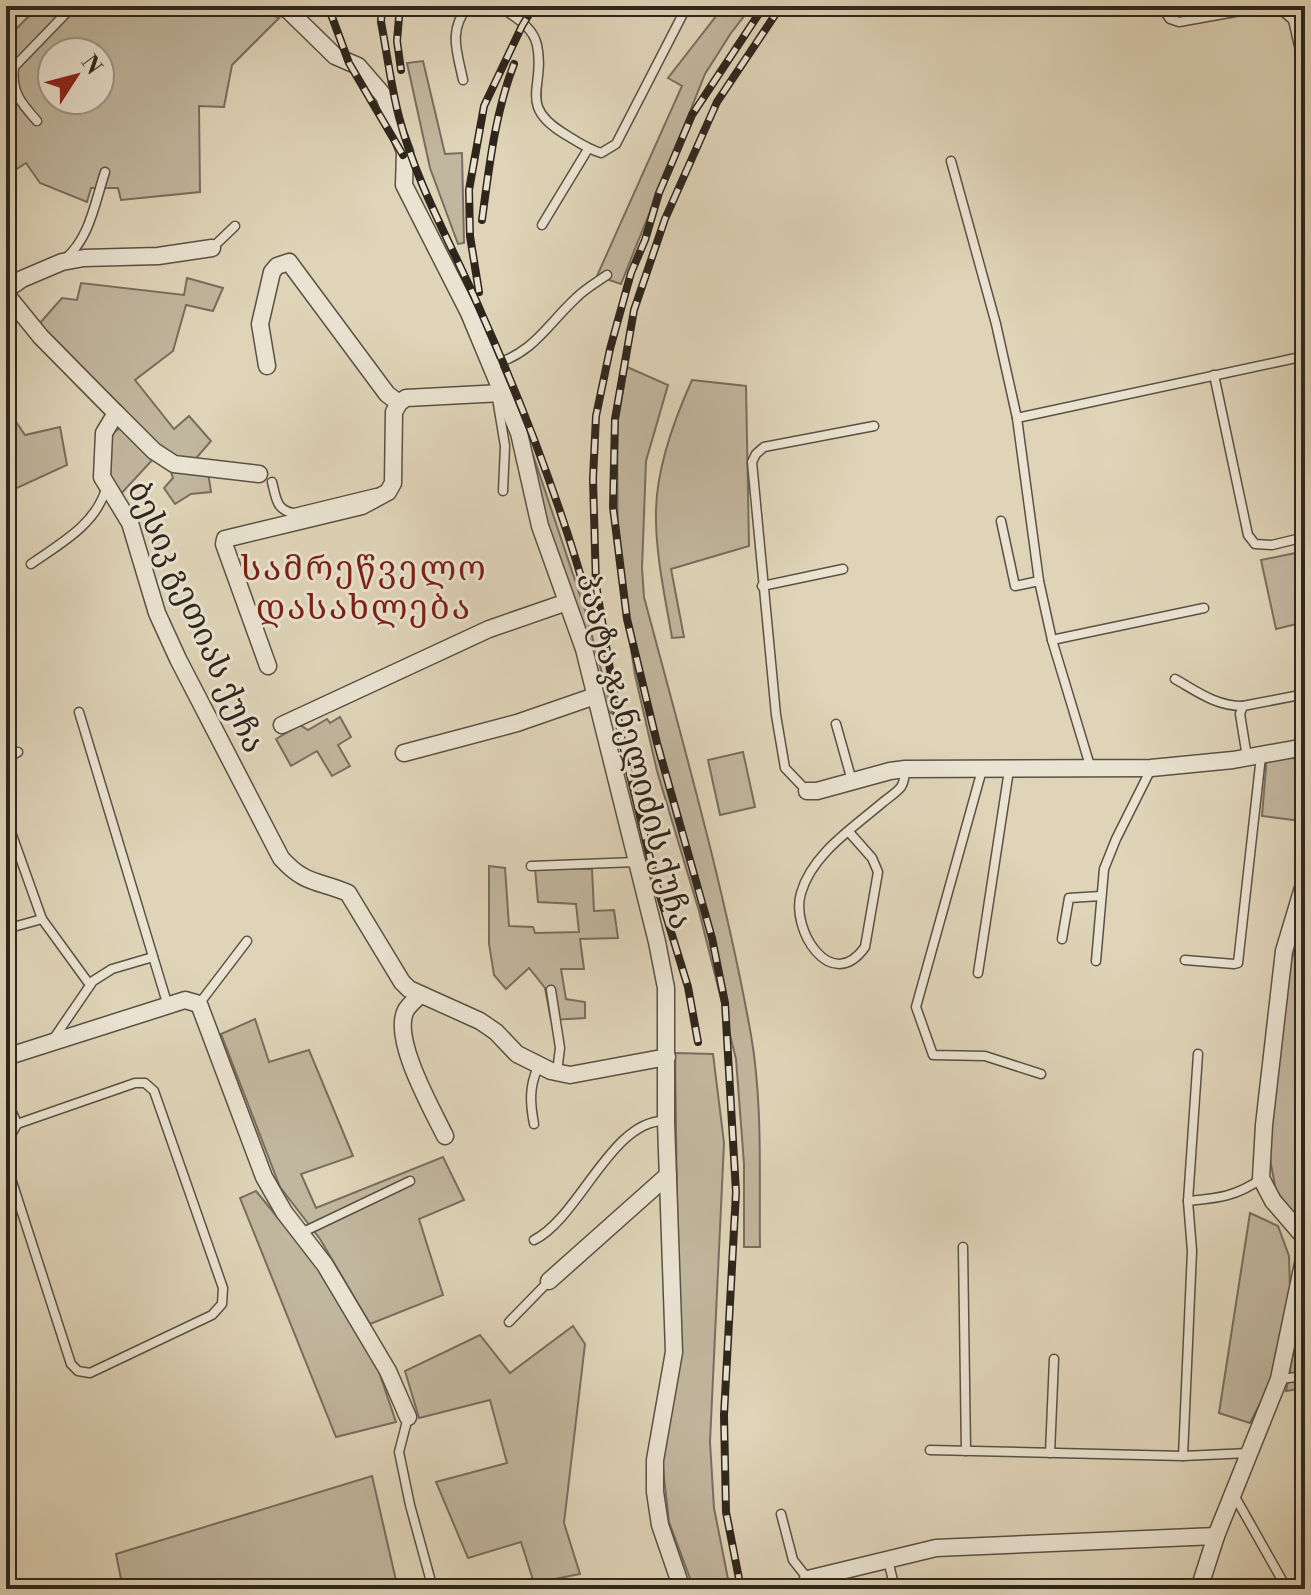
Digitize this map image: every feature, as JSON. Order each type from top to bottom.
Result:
[{"type":"street","name":"პაატა ჯანელიძის ქუჩა","points":[[278,6],[288,10],[335,56],[358,66],[384,96],[405,152],[404,185],[469,313],[492,365],[499,393],[519,433],[540,526],[584,649],[666,988],[666,1122],[674,1352],[655,1460],[655,1492],[660,1525],[682,1589]]},
{"type":"street","points":[[212,248],[158,256],[84,258],[62,262],[22,279],[6,292],[41,337],[154,451],[174,464],[265,478]]},
{"type":"street","points":[[267,366],[260,324],[272,272],[277,266],[289,262],[387,394],[399,403]]},
{"type":"street","points":[[268,666],[224,544],[225,539],[349,510],[388,492],[393,483],[394,412],[406,398],[499,393]]},
{"type":"street","name":"ბესიკ გეთიას ქუჩა","points":[[116,413],[104,433],[102,477],[130,523],[157,613],[178,659],[281,858],[308,881],[348,893],[402,982],[419,996],[480,1021],[496,1032],[517,1054],[538,1067],[570,1075],[667,1057]]},
{"type":"street","points":[[282,725],[489,629],[567,602]]},
{"type":"street","points":[[404,753],[517,723],[595,696]]},
{"type":"street","points":[[807,791],[905,769],[1151,768],[1305,747]]},
{"type":"street","points":[[1305,881],[1293,917],[1281,975],[1261,1178],[1273,1201],[1305,1238]]},
{"type":"street","points":[[419,996],[405,1011],[403,1033],[416,1074],[445,1136]]},
{"type":"street","points":[[6,1057],[185,1000],[199,1004],[264,1177],[284,1212],[325,1265],[388,1371],[408,1417]]},
{"type":"street","points":[[549,1281],[668,1175]]},
{"type":"street","points":[[1199,1589],[1216,1536],[1279,1379],[1305,1254]]},
{"type":"street","points":[[810,1584],[936,1548],[1216,1536]]},
{"type":"lane","points":[[37,121],[13,90],[14,67],[73,6]]},
{"type":"lane","points":[[463,80],[455,28],[468,6]]},
{"type":"lane","points":[[499,6],[528,28],[537,44],[537,111],[544,122],[588,149],[601,153],[616,144],[687,6]]},
{"type":"lane","points":[[1161,6],[1170,19],[1179,22],[1268,6]]},
{"type":"lane","points":[[1277,6],[1293,20],[1305,72]]},
{"type":"lane","points":[[542,225],[588,149]]},
{"type":"lane","points":[[951,161],[996,324],[1017,418],[1039,581],[1052,640],[1091,769]]},
{"type":"lane","points":[[62,262],[75,250],[85,234],[105,172]]},
{"type":"lane","points":[[212,248],[235,226]]},
{"type":"lane","points":[[492,365],[516,356],[536,343],[576,298],[607,275]]},
{"type":"lane","points":[[1017,418],[1305,356]]},
{"type":"lane","points":[[1214,375],[1248,535],[1255,544],[1272,545],[1305,537]]},
{"type":"lane","points":[[499,393],[505,446],[503,491]]},
{"type":"lane","points":[[807,791],[785,768],[776,715],[752,462],[764,447],[874,426]]},
{"type":"lane","points":[[265,478],[278,505],[285,512],[294,513],[376,492],[381,495]]},
{"type":"lane","points":[[31,564],[92,518],[101,506],[107,488]]},
{"type":"lane","points":[[1001,521],[1015,586],[1039,581]]},
{"type":"lane","points":[[762,586],[843,569]]},
{"type":"lane","points":[[1052,640],[1204,608]]},
{"type":"lane","points":[[1175,679],[1214,702],[1227,706],[1243,706],[1305,694]]},
{"type":"lane","points":[[1185,960],[1238,963],[1254,756],[1240,714],[1243,706]]},
{"type":"lane","points":[[79,712],[168,1006]]},
{"type":"lane","points":[[836,724],[852,782]]},
{"type":"lane","points":[[6,759],[18,752]]},
{"type":"lane","points":[[1096,961],[1101,896],[1110,852],[1151,768]]},
{"type":"lane","points":[[849,832],[872,858],[878,872],[865,947],[845,964],[818,956],[803,932],[800,894],[818,859],[849,832],[903,785],[905,769]]},
{"type":"lane","points":[[982,770],[916,1007],[933,1055],[985,1056],[1041,1074]]},
{"type":"lane","points":[[978,973],[1009,770]]},
{"type":"lane","points":[[6,818],[42,919],[90,985]]},
{"type":"lane","points":[[531,866],[636,862]]},
{"type":"lane","points":[[1062,939],[1069,898],[1101,896]]},
{"type":"lane","points":[[6,929],[42,919]]},
{"type":"lane","points":[[199,1004],[247,941]]},
{"type":"lane","points":[[51,1042],[90,985],[112,969],[153,957]]},
{"type":"lane","points":[[551,990],[560,1048],[556,1072]]},
{"type":"lane","points":[[1183,1456],[1192,1251],[1188,1201],[1198,1054]]},
{"type":"lane","points":[[534,1124],[530,1100],[532,1081],[538,1067]]},
{"type":"lane","points":[[6,1149],[17,1124],[135,1083],[145,1083],[154,1091],[223,1288],[222,1304],[212,1315],[90,1373],[78,1371],[71,1364],[6,1163]]},
{"type":"lane","points":[[6,1098],[17,1124]]},
{"type":"lane","points":[[534,1240],[551,1230],[619,1144],[638,1130],[666,1122]]},
{"type":"lane","points":[[1188,1201],[1228,1197],[1243,1192],[1261,1178]]},
{"type":"lane","points":[[301,1233],[410,1181]]},
{"type":"lane","points":[[963,1247],[966,1451]]},
{"type":"lane","points":[[509,1322],[549,1281]]},
{"type":"lane","points":[[1050,1453],[1054,1359]]},
{"type":"lane","points":[[1279,1379],[1305,1376]]},
{"type":"lane","points":[[408,1417],[399,1452],[433,1589]]},
{"type":"lane","points":[[930,1450],[1183,1456],[1251,1453]]},
{"type":"lane","points":[[1233,1494],[1287,1589]]},
{"type":"lane","points":[[781,1514],[793,1560],[810,1584]]},
{"type":"lane","points":[[888,1560],[895,1589]]},
{"type":"shaded area","points":[[39,6],[253,6],[279,18],[232,65],[224,107],[199,106],[200,192],[121,200],[118,188],[91,188],[87,202],[40,183],[26,163],[6,176],[6,39]]},
{"type":"shaded area","points":[[724,6],[752,6],[705,74],[621,284],[597,276],[682,86],[668,78]]},
{"type":"shaded area","points":[[423,61],[445,154],[462,153],[464,243],[458,244],[430,168],[407,63]]},
{"type":"shaded area","points":[[187,278],[223,288],[213,311],[186,305],[173,351],[135,380],[174,429],[189,416],[211,441],[192,463],[172,459],[39,324],[62,298],[77,300],[81,283],[184,295]]},
{"type":"shaded area","points":[[627,367],[668,385],[646,461],[642,568],[644,597],[716,870],[751,1035],[759,1114],[760,1247],[744,1247],[744,1164],[736,1059],[699,911],[657,771],[635,675],[618,564],[617,424]]},
{"type":"shaded area","points":[[692,380],[746,386],[749,546],[671,569],[684,637],[672,638],[657,542],[657,493],[668,444]]},
{"type":"shaded area","points":[[6,407],[25,435],[60,427],[67,465],[6,493]]},
{"type":"shaded area","points":[[524,428],[585,610],[613,714],[608,711],[542,515]]},
{"type":"shaded area","points":[[125,429],[155,457],[119,496],[107,481],[109,435]]},
{"type":"shaded area","points":[[169,466],[208,472],[211,492],[191,494],[175,504],[164,488],[173,478]]},
{"type":"shaded area","points":[[1305,551],[1305,622],[1276,629],[1261,560]]},
{"type":"shaded area","points":[[340,717],[351,737],[338,745],[350,766],[332,776],[317,751],[291,766],[276,739],[300,725],[308,730],[327,719],[330,723]]},
{"type":"shaded area","points":[[743,752],[755,807],[720,815],[708,760]]},
{"type":"shaded area","points":[[1267,754],[1305,760],[1301,821],[1262,816]]},
{"type":"shaded area","points":[[489,866],[505,868],[509,926],[533,927],[535,933],[579,932],[576,904],[538,902],[535,868],[592,869],[594,911],[614,910],[618,938],[580,939],[584,969],[561,969],[566,999],[585,1002],[585,1018],[551,1020],[545,988],[529,968],[506,989],[494,975],[489,944]]},
{"type":"shaded area","points":[[1305,925],[1305,1228],[1276,1191],[1269,1154],[1289,966]]},
{"type":"shaded area","points":[[255,1019],[269,1062],[309,1050],[353,1156],[301,1174],[316,1208],[443,1157],[464,1200],[419,1219],[443,1295],[370,1324],[320,1239],[280,1187],[221,1034]]},
{"type":"shaded area","points":[[675,1053],[713,1054],[724,1143],[710,1442],[714,1508],[730,1589],[694,1589],[669,1522],[662,1459],[679,1355]]},
{"type":"shaded area","points":[[256,1191],[319,1268],[378,1369],[396,1422],[336,1437],[240,1198]]},
{"type":"shaded area","points":[[1250,1213],[1278,1226],[1289,1256],[1291,1318],[1270,1384],[1250,1423],[1219,1413]]},
{"type":"shaded area","points":[[1305,1289],[1305,1388],[1286,1391]]},
{"type":"shaded area","points":[[573,1326],[585,1344],[564,1523],[580,1574],[534,1583],[521,1542],[468,1558],[436,1482],[507,1463],[490,1400],[419,1418],[405,1371],[480,1335],[510,1373]]},
{"type":"shaded area","points":[[372,1476],[398,1589],[123,1589],[116,1554]]},
{"type":"railway","points":[[328,6],[349,63],[403,155]]},
{"type":"railway","points":[[382,6],[381,22],[391,81],[407,143],[425,192],[527,421],[555,495],[590,608]]},
{"type":"railway","points":[[400,6],[397,41],[401,70]]},
{"type":"railway","points":[[479,292],[470,236],[469,190],[484,106],[534,6]]},
{"type":"railway","points":[[698,1042],[688,987],[656,883],[622,742],[596,585],[593,479],[596,416],[631,273],[659,193],[692,115],[764,6]]},
{"type":"railway","points":[[741,1589],[726,1512],[724,1415],[736,1192],[725,1003],[712,938],[657,743],[627,619],[613,507],[615,419],[634,310],[665,219],[717,102],[781,6]]},
{"type":"railway","points":[[482,220],[497,121],[514,64]]},
{"type":"district","name":"სამრეწველო დასახლება","points":[[364,590]]}]
